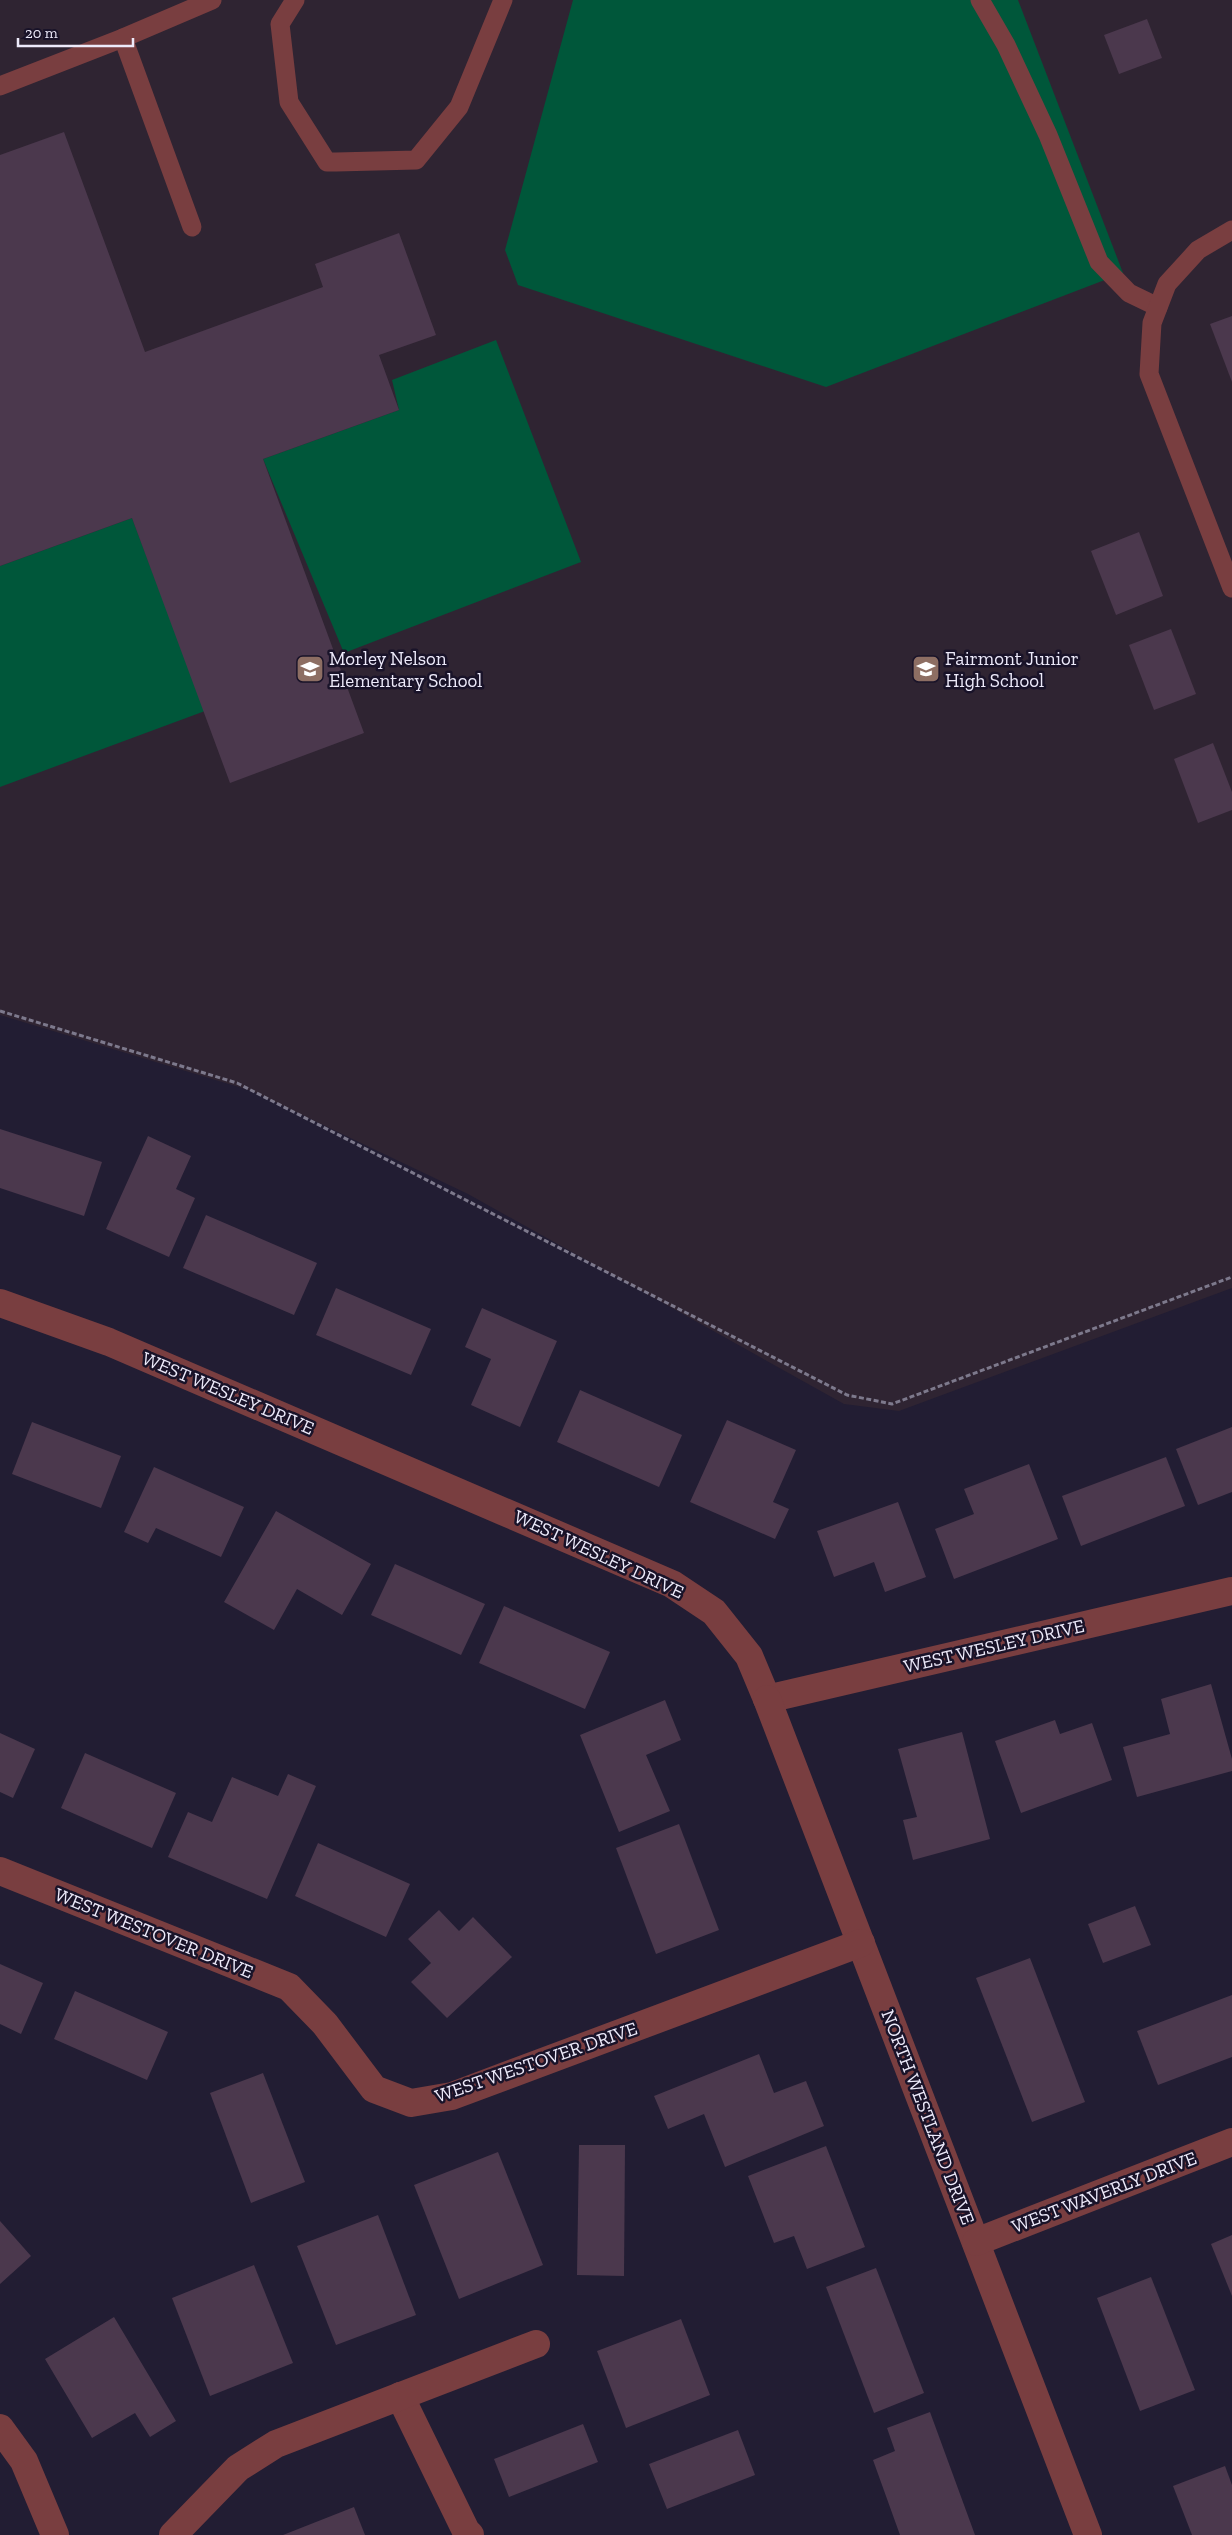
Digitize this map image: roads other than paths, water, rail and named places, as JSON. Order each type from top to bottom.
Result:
[{"type":"street","name":"WEST WESLEY DRIVE","points":[[0,1302],[110,1342],[672,1584],[714,1612],[749,1656],[767,1699],[1232,1591]]},
{"type":"street","name":"NORTH WESTLAND DRIVE","points":[[767,1699],[1088,2535]]},
{"type":"street","name":"WEST WESTOVER DRIVE","points":[[0,1871],[289,1987],[325,2024],[374,2089],[411,2104],[452,2096],[861,1943]]},
{"type":"street","name":"WEST WAVERLY DRIVE","points":[[976,2242],[1232,2142]]},
{"type":"street","points":[[173,2535],[238,2468],[276,2444],[536,2344]]},
{"type":"street","points":[[400,2396],[470,2535]]},
{"type":"street","points":[[0,2428],[24,2461],[55,2535]]},
{"type":"lane","points":[[0,86],[123,38],[212,0]]},
{"type":"lane","points":[[295,0],[280,24],[289,102],[327,162],[416,160],[459,107],[503,0]]},
{"type":"lane","points":[[980,0],[1006,44],[1048,134],[1099,262],[1128,293],[1158,307]]},
{"type":"lane","points":[[123,38],[192,227]]},
{"type":"lane","points":[[1232,230],[1198,250],[1167,284],[1152,323],[1149,374],[1232,588]]},
{"type":"place","name":"Morley Nelson Elementary School","points":[[310,669]]},
{"type":"place","name":"Fairmont Junior High School","points":[[926,669]]}]
